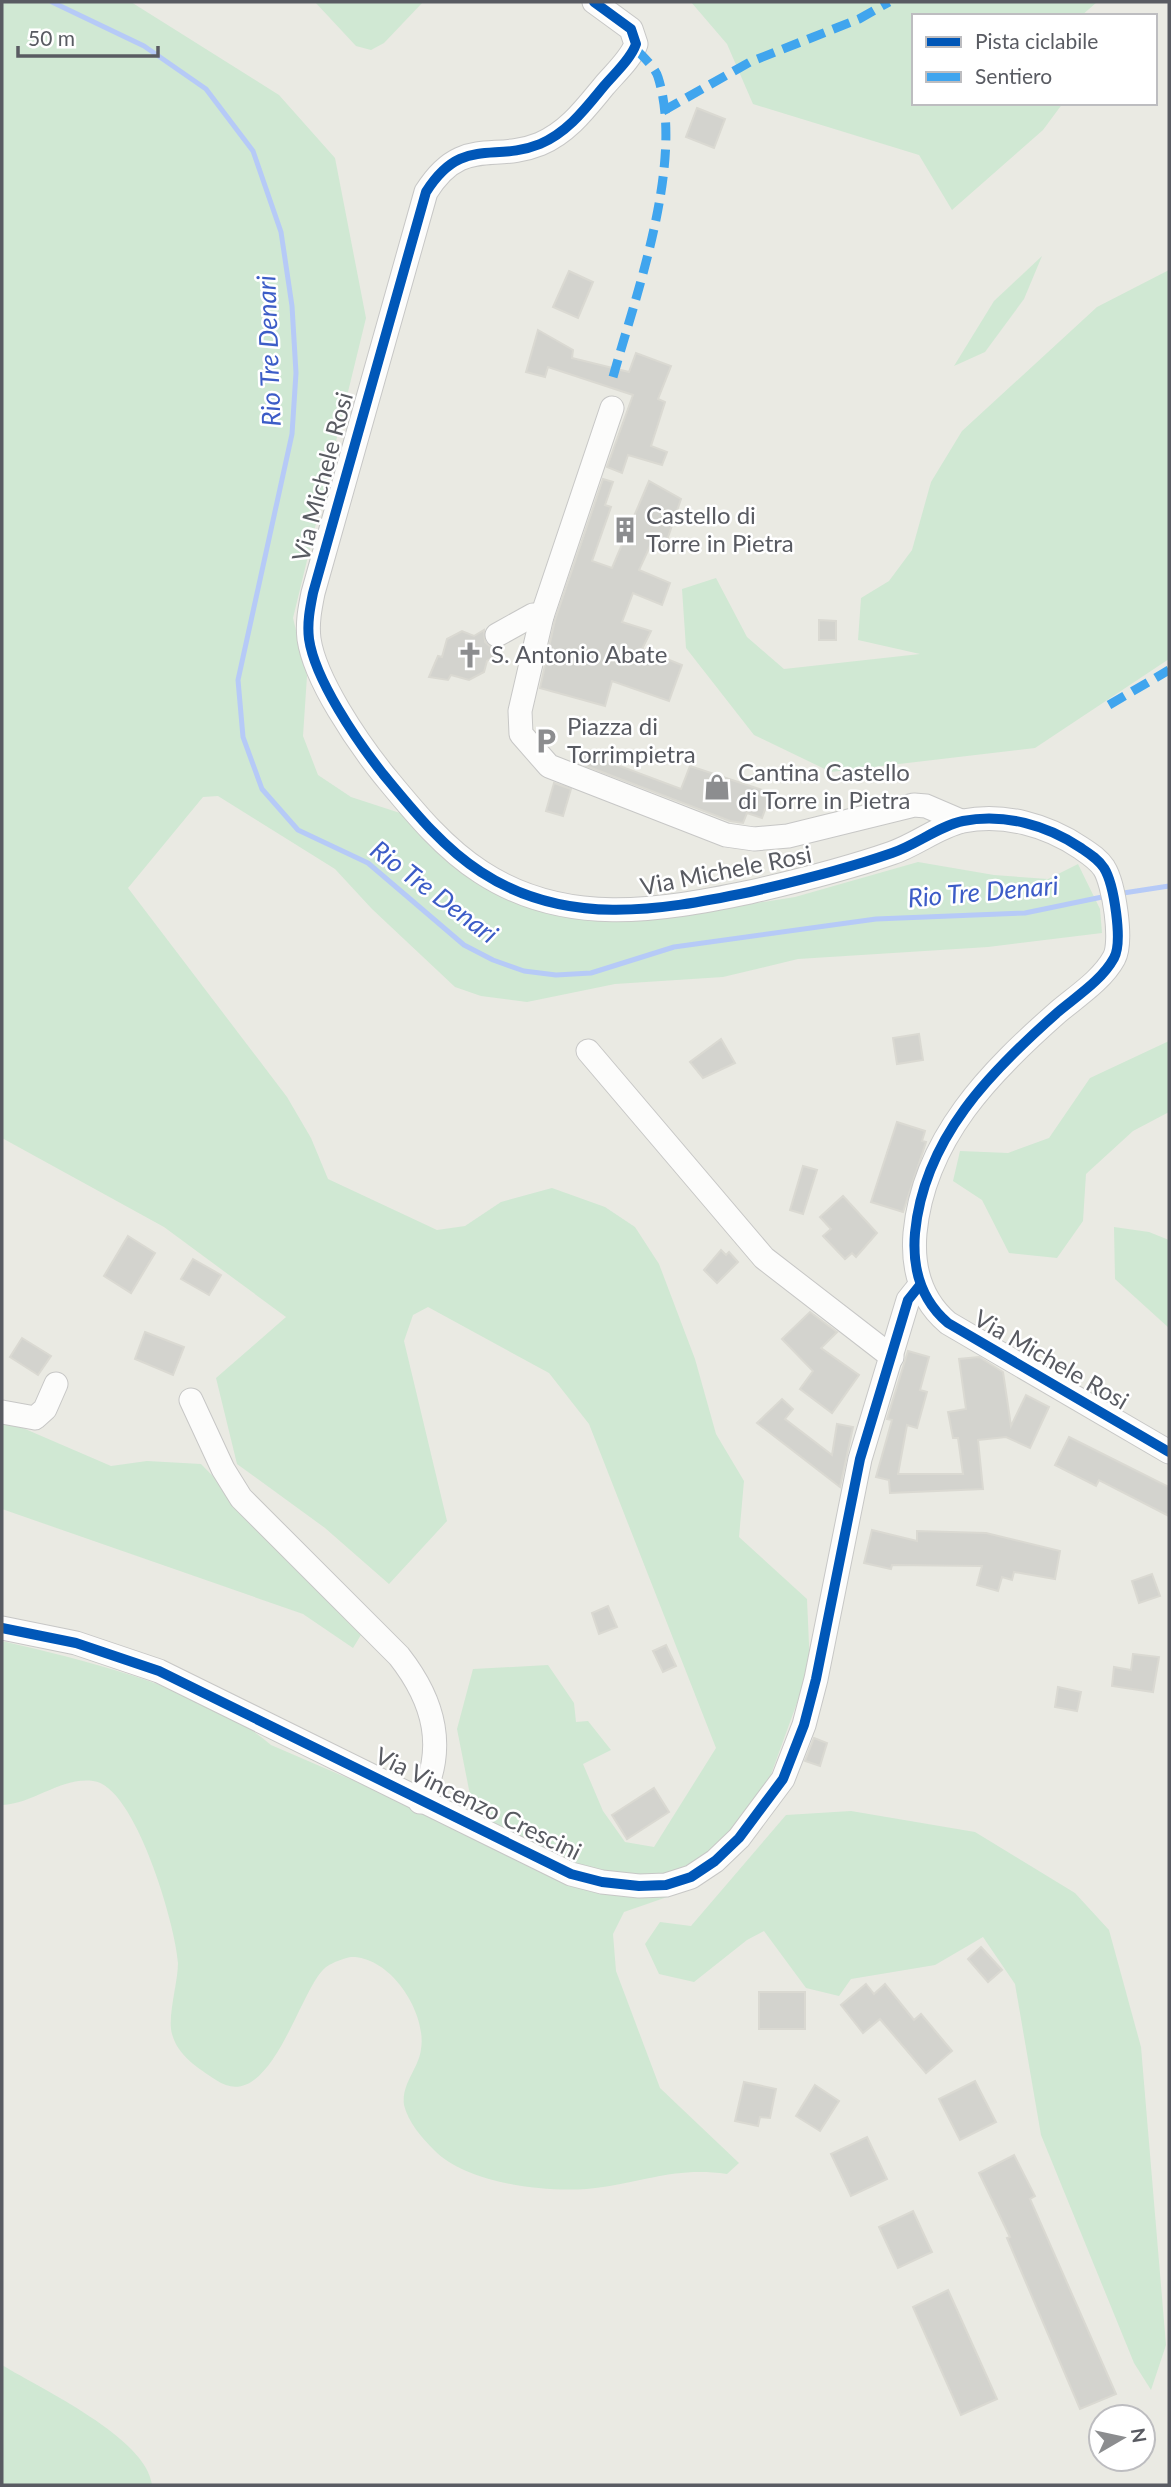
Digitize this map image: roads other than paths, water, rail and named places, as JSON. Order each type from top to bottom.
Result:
[{"type":"street","name":"Via Michele Rosi","points":[[594,2],[631,29],[636,40],[635,48],[578,118],[561,132],[535,146],[464,157],[440,174],[426,192],[313,593],[309,629],[311,649],[353,736],[408,805],[449,848],[483,874],[518,891],[564,906],[640,911],[680,907],[753,891],[890,854],[961,821],[1012,821],[1049,830],[1096,858],[1111,885],[1118,939],[1115,957],[1104,971],[995,1070],[973,1095],[952,1127],[920,1203],[915,1240],[920,1285],[931,1307],[956,1329],[1169,1452]]},
{"type":"street","points":[[612,408],[542,616],[520,712],[521,734],[528,745],[549,766],[726,835],[754,839],[788,836],[906,805],[926,806],[961,821]]},
{"type":"street","points":[[497,635],[533,615],[542,616]]},
{"type":"street","points":[[588,1051],[764,1258],[892,1357]]},
{"type":"street","name":"Via Vincenzo Crescini","points":[[2,1628],[76,1643],[159,1671],[550,1865],[612,1884],[674,1884],[699,1873],[724,1854],[754,1820],[783,1779],[804,1725],[816,1679],[860,1459],[908,1300],[920,1285]]},
{"type":"street","points":[[2,1412],[35,1418],[45,1409],[56,1384]]},
{"type":"street","points":[[191,1400],[219,1461],[241,1498],[399,1656],[417,1680],[429,1710],[436,1759],[420,1802]]},
{"type":"waterway","name":"Rio Tre Denari","points":[[52,2],[144,46],[206,89],[253,151],[281,232],[292,306],[296,373],[292,434],[238,680],[243,737],[262,789],[298,830],[368,863],[464,945],[493,960],[524,971],[556,975],[591,973],[674,947],[876,919],[1025,913],[1107,896]]},
{"type":"waterway","name":"Rio Tre Denari","points":[[1117,894],[1169,886]]},
{"type":"place","name":"Castello di Torre in Pietra","points":[[625,530]]},
{"type":"place","name":"S. Antonio Abate","points":[[470,655]]},
{"type":"place","name":"Piazza di Torrimpietra","points":[[546,741]]},
{"type":"place","name":"Cantina Castello di Torre in Pietra","points":[[717,787]]}]
